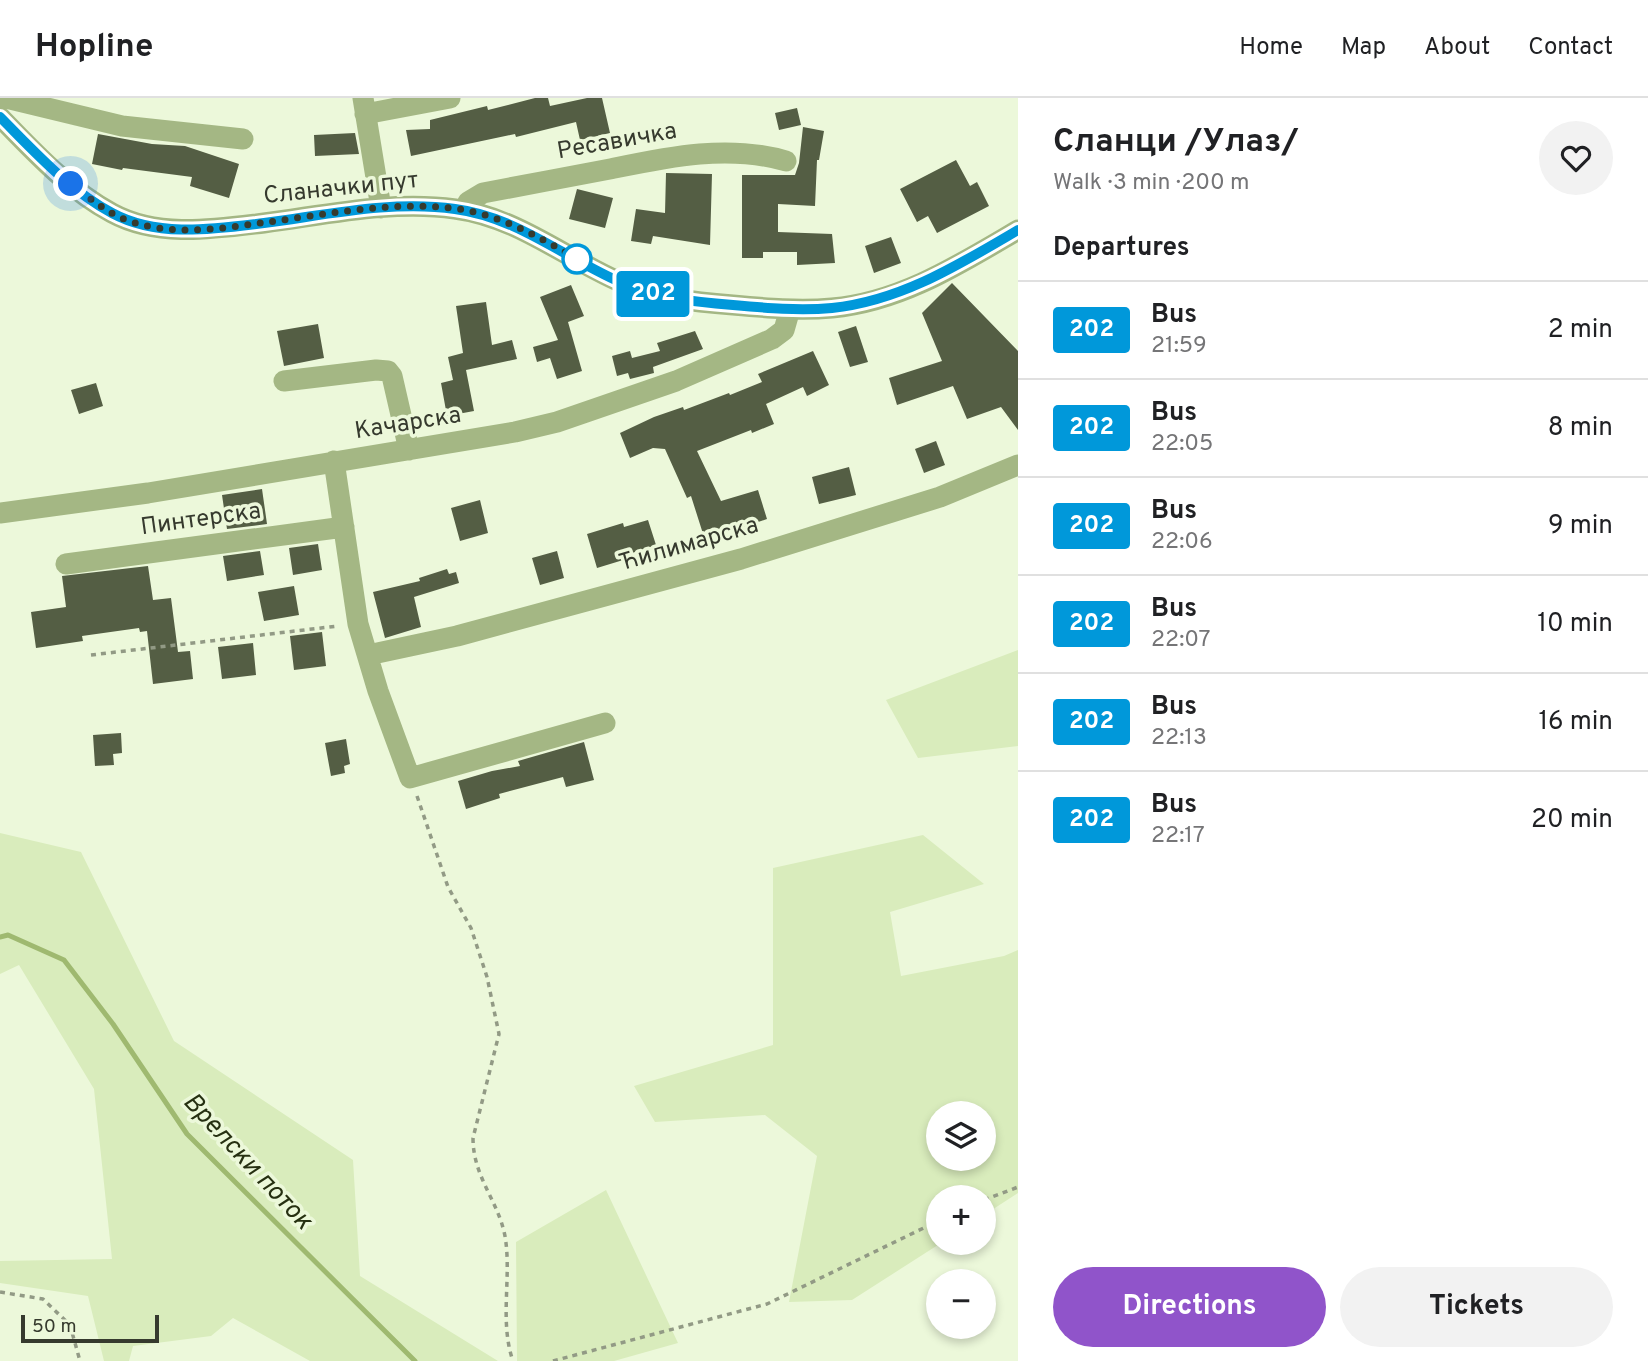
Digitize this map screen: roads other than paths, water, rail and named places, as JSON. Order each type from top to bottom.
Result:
[{"type":"street","points":[[6,98],[122,126],[243,139]]},
{"type":"street","points":[[381,208],[364,106],[450,98]]},
{"type":"street","name":"Сланачки пут","points":[[0,117],[45,163],[94,202],[113,214],[144,225],[185,230],[216,229],[381,208],[414,206],[465,210],[507,223],[643,292],[717,304],[790,309],[833,308],[874,300],[900,292],[955,267],[1018,230]]},
{"type":"street","name":"Ресавичка","points":[[465,210],[474,197],[483,193],[661,158],[733,152],[766,155],[786,161]]},
{"type":"street","name":"Качарска","points":[[0,513],[148,493],[478,439],[557,422],[676,381],[772,340],[785,330],[790,309]]},
{"type":"street","points":[[284,382],[376,370],[388,371],[392,376],[409,450]]},
{"type":"street","points":[[334,461],[352,598],[358,624],[378,691],[410,778],[605,723]]},
{"type":"street","name":"Ћилимарска","points":[[368,655],[457,636],[741,559],[940,497],[1018,465]]},
{"type":"street","name":"Пинтерска","points":[[66,565],[344,527]]},
{"type":"waterway","name":"Врелски поток","points":[[0,937],[8,935],[64,960],[113,1024],[187,1134],[415,1361]]}]
